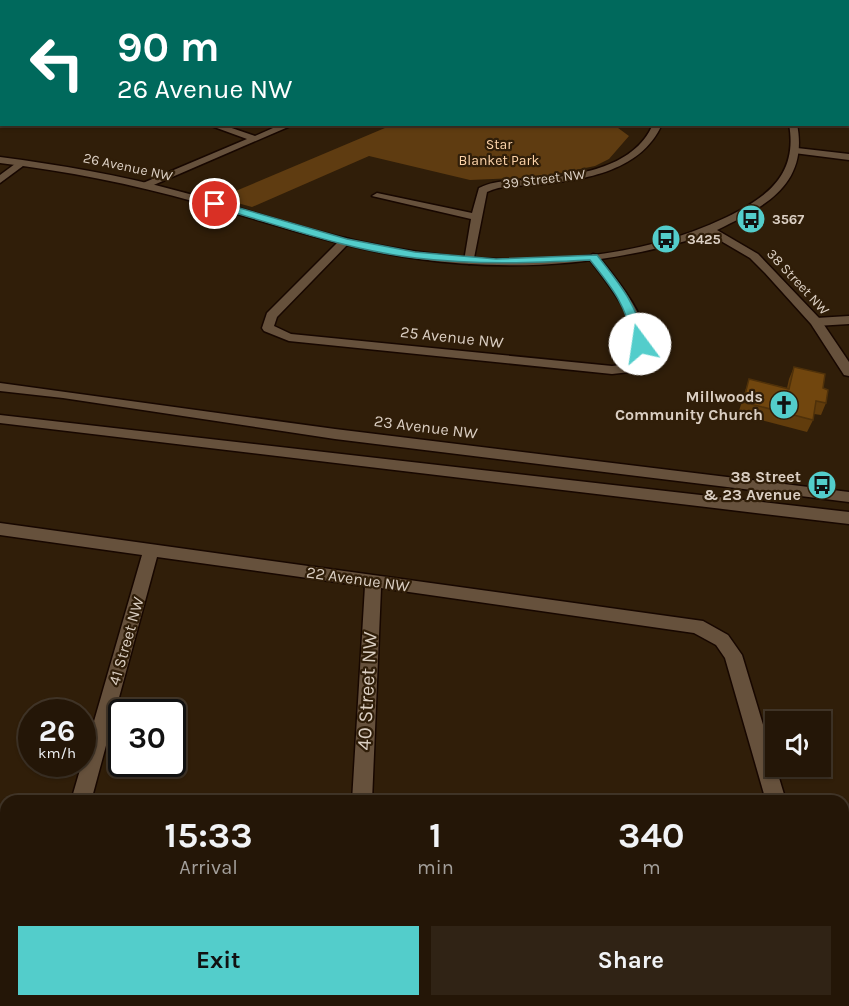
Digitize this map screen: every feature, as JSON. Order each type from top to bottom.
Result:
[{"type":"street","points":[[216,126],[255,139]]},
{"type":"street","points":[[146,185],[286,126]]},
{"type":"street","name":"39 Street NW","points":[[469,261],[480,193],[486,188],[578,177],[617,164],[635,155],[646,146],[654,136],[657,126]]},
{"type":"street","points":[[793,126],[797,151],[849,157]]},
{"type":"street","name":"26 Avenue NW","points":[[0,160],[146,185],[345,241],[415,255],[469,261],[539,261],[593,257],[647,249],[710,230],[744,214],[770,196],[787,176],[797,151]]},
{"type":"street","points":[[0,180],[22,163]]},
{"type":"street","points":[[377,196],[476,217]]},
{"type":"street","name":"38 Street NW","points":[[710,230],[754,256],[816,322],[849,372]]},
{"type":"street","name":"25 Avenue NW","points":[[345,241],[271,316],[268,328],[289,337],[612,370],[633,368],[639,362],[641,355],[639,336],[632,314],[621,291],[593,257]]},
{"type":"street","points":[[816,322],[849,320]]},
{"type":"street","name":"23 Avenue NW","points":[[0,387],[63,394],[335,434],[849,497]]},
{"type":"street","points":[[0,419],[849,518]]},
{"type":"street","name":"22 Avenue NW","points":[[0,529],[689,625],[715,635],[728,646],[738,666],[774,795]]},
{"type":"street","name":"41 Street NW","points":[[83,795],[151,550]]},
{"type":"street","name":"40 Street NW","points":[[362,795],[373,581]]},
{"type":"green space","name":"Star Blanket Park","points":[[390,126],[615,126],[629,136],[609,159],[595,166],[541,177],[470,180],[369,156],[252,207],[219,198]]},
{"type":"building","points":[[794,367],[825,374],[823,388],[828,390],[826,403],[816,401],[813,420],[743,402],[749,379],[789,389]]},
{"type":"place","name":"3567","points":[[751,219]]},
{"type":"place","name":"3425","points":[[666,239]]},
{"type":"place","name":"Millwoods Community Church","points":[[784,405]]},
{"type":"place","name":"38 Street & 23 Avenue","points":[[822,485]]},
{"type":"route","points":[[215,204],[345,241],[415,255],[496,262],[552,261],[593,257],[624,296],[635,322],[640,344]]}]
